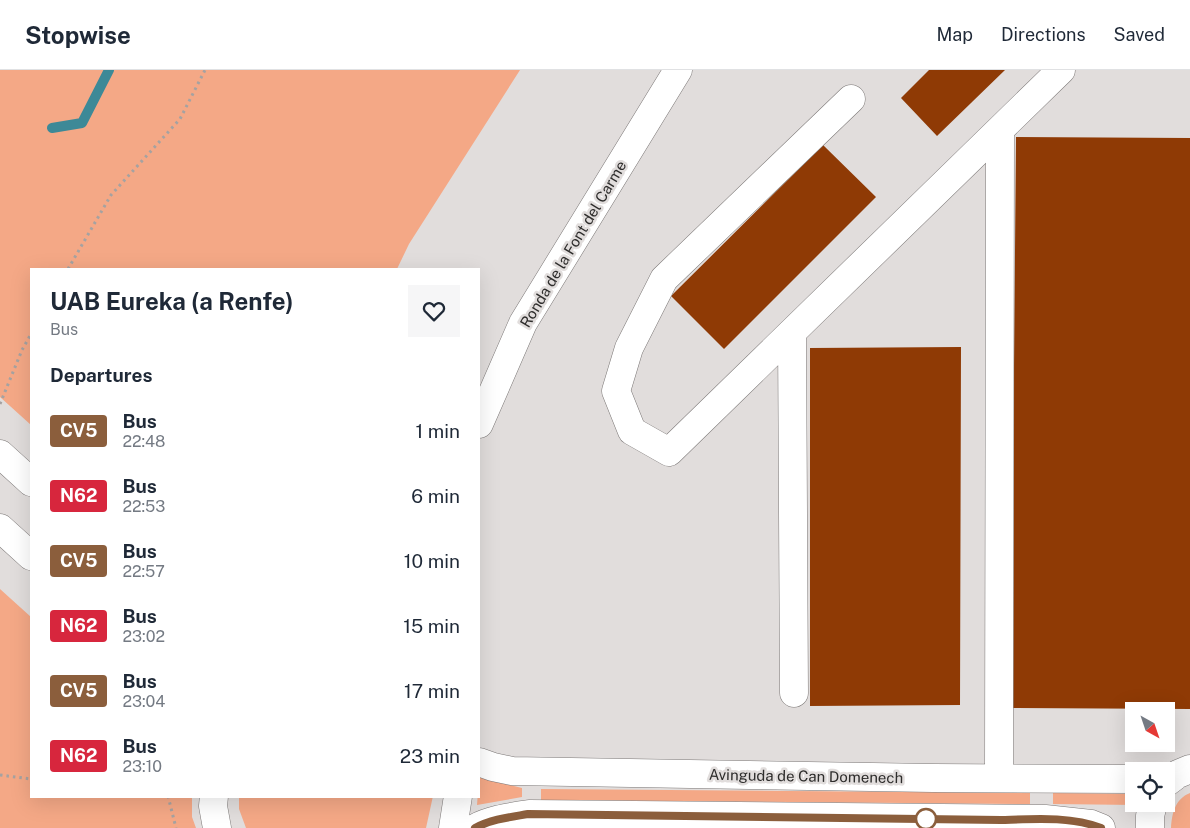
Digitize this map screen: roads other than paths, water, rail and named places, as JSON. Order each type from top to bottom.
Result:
[{"type":"street","name":"Ronda de la Font del Carme","points":[[480,422],[524,323],[678,70]]},
{"type":"street","points":[[851,99],[664,279],[629,348],[616,391],[632,431],[669,452],[1061,70]]},
{"type":"street","points":[[999,778],[1000,130]]},
{"type":"street","points":[[792,333],[794,694]]},
{"type":"street","points":[[0,454],[30,481]]},
{"type":"street","points":[[0,528],[30,555]]},
{"type":"street","name":"Avinguda de Can Domenech","points":[[480,762],[512,771],[1125,779]]},
{"type":"street","points":[[214,798],[217,828]]},
{"type":"street","points":[[453,828],[458,798]]},
{"type":"street","points":[[1150,828],[1151,812]]},
{"type":"street","points":[[476,828],[482,824],[506,817],[528,814],[1001,824],[1045,819],[1091,824],[1100,828]]},
{"type":"waterway","points":[[52,128],[82,123],[109,70]]}]
